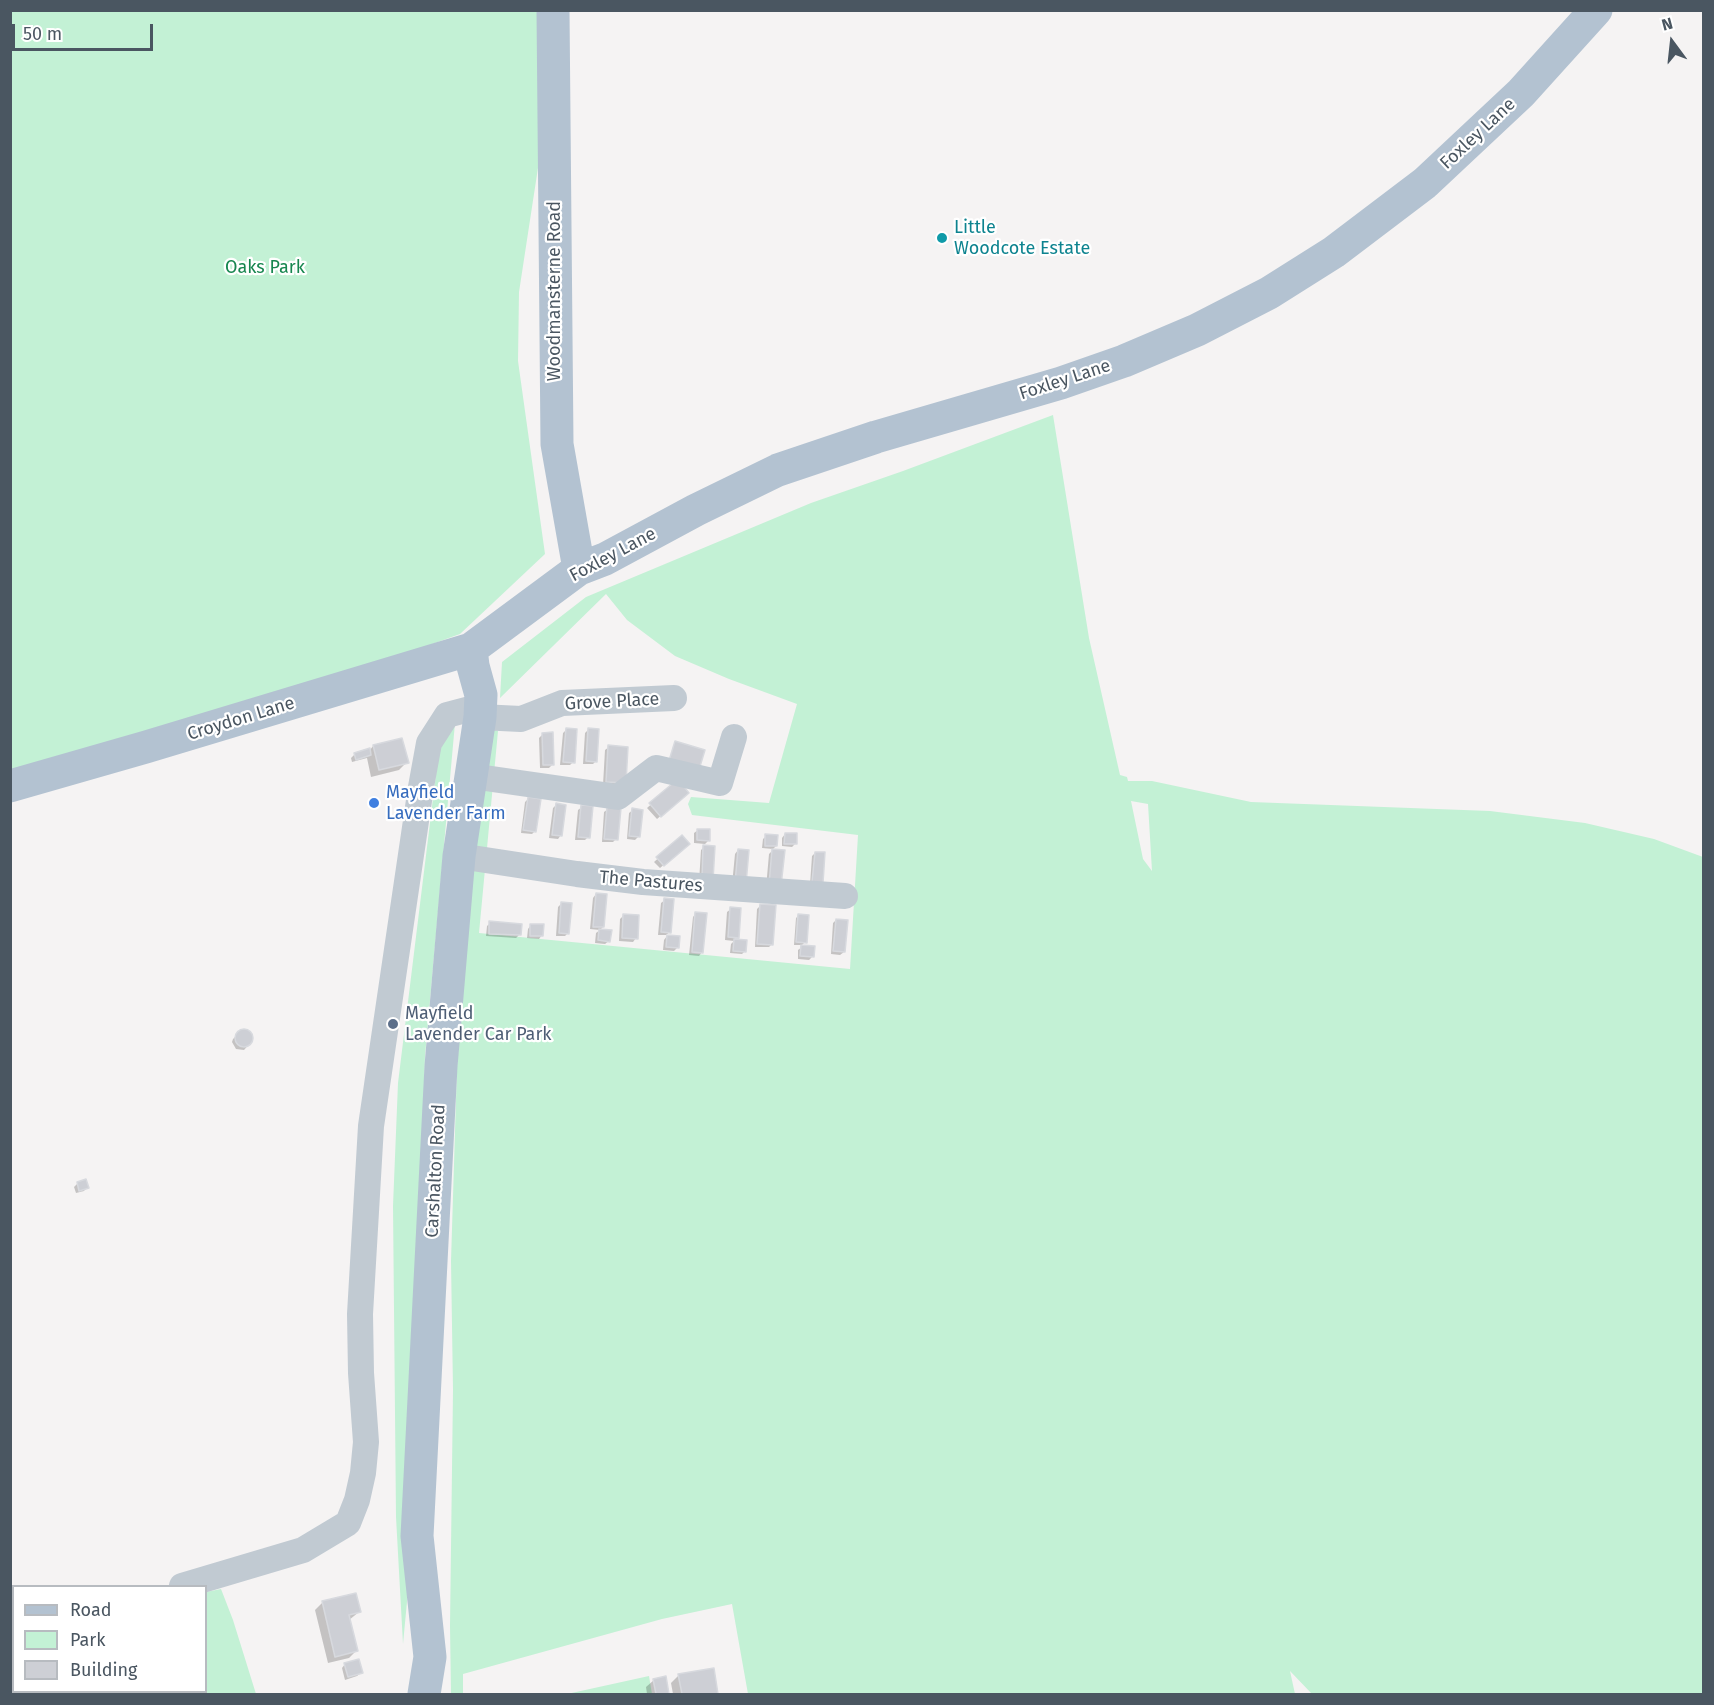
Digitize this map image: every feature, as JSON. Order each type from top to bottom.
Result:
[{"type":"main road","name":"Woodmansterne Road","points":[[553,10],[556,444],[579,569]]},
{"type":"main road","name":"Foxley Lane","points":[[471,649],[579,569],[778,470],[876,437],[1061,383],[1124,361],[1197,330],[1269,293],[1334,252],[1425,183],[1521,93],[1596,10]]},
{"type":"main road","name":"Carshalton Road","points":[[424,1695],[430,1657],[417,1536],[441,1066],[459,856],[481,712],[482,695],[473,666],[471,649]]},
{"type":"main road","name":"Croydon Lane","points":[[10,786],[471,649]]},
{"type":"street","name":"Grove Place","points":[[189,1585],[303,1550],[348,1523],[357,1500],[366,1443],[360,1314],[371,1126],[429,743],[447,715],[481,712],[521,719],[562,703],[675,698]]},
{"type":"street","points":[[471,776],[618,797],[656,768],[720,783],[734,737]]},
{"type":"street","name":"The Pastures","points":[[459,856],[643,882],[845,896]]},
{"type":"green space","name":"Oaks Park","points":[[11,11],[562,11],[519,292],[518,361],[545,554],[460,634],[146,747],[11,786]]},
{"type":"green space","points":[[1053,415],[1089,638],[1120,775],[1127,777],[1128,781],[1152,781],[1251,802],[1490,811],[1585,823],[1654,839],[1703,857],[1703,1694],[1312,1694],[1290,1671],[1295,1694],[748,1694],[732,1604],[662,1619],[463,1674],[463,1694],[451,1694],[453,1390],[451,1261],[457,1067],[484,726],[498,731],[479,933],[850,969],[858,835],[692,815],[688,804],[691,797],[769,803],[797,704],[675,656],[627,620],[606,594],[500,698],[502,662],[586,597],[811,503]],"holes":[[[1131,801],[1148,804],[1152,871],[1143,859]]]},
{"type":"green space","points":[[443,717],[455,723],[425,1056],[412,1549],[403,1644],[396,1517],[393,1206],[398,1083]]},
{"type":"green space","points":[[221,1589],[256,1694],[11,1694],[10,1631],[12,1631],[12,1693],[207,1693],[207,1592]]},
{"type":"green space","points":[[649,1676],[652,1694],[567,1694]]},
{"type":"building","points":[[566,728],[577,729],[575,763],[563,762]]},
{"type":"building","points":[[588,728],[599,729],[597,762],[586,761]]},
{"type":"building","points":[[553,732],[554,765],[543,765],[542,733]]},
{"type":"building","points":[[402,738],[409,763],[379,770],[373,745]]},
{"type":"building","points":[[675,741],[705,750],[698,773],[668,764]]},
{"type":"building","points":[[608,745],[628,747],[626,783],[606,782]]},
{"type":"building","points":[[370,748],[371,755],[356,760],[354,753]]},
{"type":"building","points":[[678,779],[689,793],[661,817],[649,803]]},
{"type":"building","points":[[528,797],[541,799],[536,832],[523,830]]},
{"type":"building","points":[[556,803],[566,805],[562,836],[552,835]]},
{"type":"building","points":[[581,805],[593,806],[590,838],[578,837]]},
{"type":"building","points":[[607,807],[621,808],[618,840],[604,839]]},
{"type":"building","points":[[632,808],[643,810],[640,837],[629,836]]},
{"type":"building","points":[[697,829],[710,829],[710,841],[697,840]]},
{"type":"building","points":[[785,833],[797,833],[797,844],[784,844]]},
{"type":"building","points":[[765,834],[778,835],[777,846],[765,846]]},
{"type":"building","points":[[682,835],[690,844],[664,866],[656,857]]},
{"type":"building","points":[[703,845],[715,846],[713,880],[702,879]]},
{"type":"building","points":[[738,849],[749,850],[746,884],[735,883]]},
{"type":"building","points":[[772,849],[785,850],[781,886],[769,885]]},
{"type":"building","points":[[815,852],[825,852],[823,883],[812,882]]},
{"type":"building","points":[[596,893],[607,894],[604,927],[593,927]]},
{"type":"building","points":[[664,898],[674,899],[671,933],[661,932]]},
{"type":"building","points":[[561,902],[572,903],[569,934],[559,933]]},
{"type":"building","points":[[760,904],[776,905],[773,945],[757,944]]},
{"type":"building","points":[[730,907],[741,908],[739,938],[728,937]]},
{"type":"building","points":[[695,912],[707,913],[703,953],[692,952]]},
{"type":"building","points":[[623,914],[639,915],[638,939],[622,938]]},
{"type":"building","points":[[798,914],[809,915],[807,943],[796,942]]},
{"type":"building","points":[[836,919],[848,920],[845,952],[833,951]]},
{"type":"building","points":[[489,921],[522,924],[521,935],[489,934]]},
{"type":"building","points":[[530,924],[544,924],[543,936],[530,936]]},
{"type":"building","points":[[599,929],[612,930],[610,942],[598,940]]},
{"type":"building","points":[[667,935],[680,936],[679,948],[666,947]]},
{"type":"building","points":[[734,939],[747,940],[746,952],[733,951]]},
{"type":"building","points":[[801,945],[815,946],[814,957],[800,956]]},
{"type":"building","points":[[240,1029],[248,1029],[253,1034],[251,1045],[240,1047],[235,1042],[235,1034]]},
{"type":"building","points":[[86,1179],[89,1188],[79,1191],[77,1182]]},
{"type":"building","points":[[356,1593],[361,1612],[349,1615],[358,1651],[335,1657],[322,1601]]},
{"type":"building","points":[[359,1659],[363,1673],[348,1677],[344,1663]]},
{"type":"building","points":[[714,1668],[718,1694],[682,1694],[678,1674]]},
{"type":"building","points":[[666,1676],[669,1694],[656,1694],[653,1679]]},
{"type":"place","name":"Little Woodcote Estate","points":[[942,238]]},
{"type":"place","name":"Mayfield Lavender Farm","points":[[374,803]]},
{"type":"place","name":"Mayfield Lavender Car Park","points":[[393,1024]]}]
